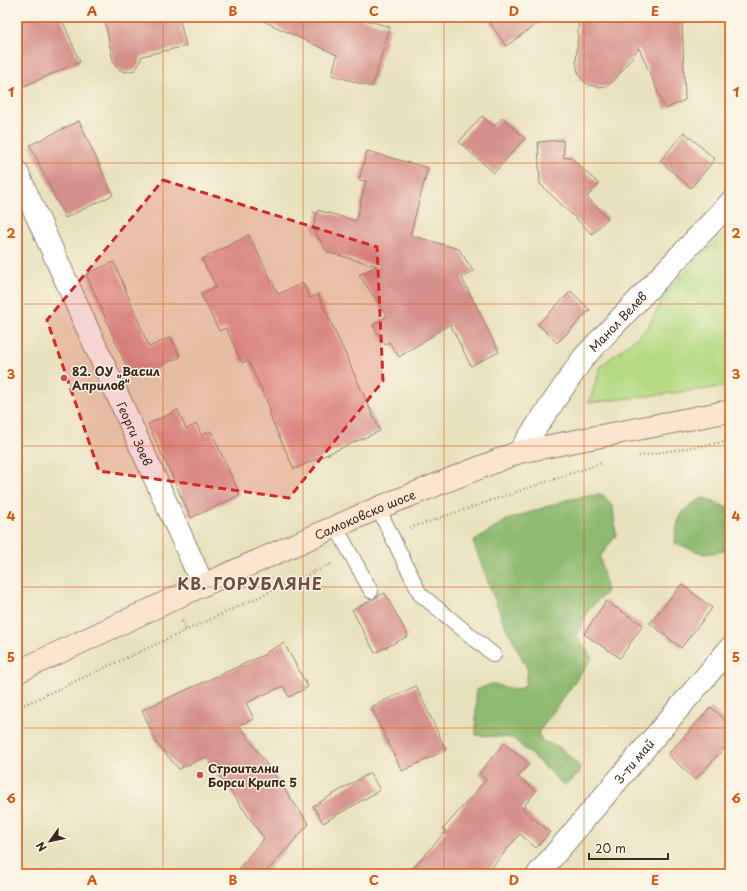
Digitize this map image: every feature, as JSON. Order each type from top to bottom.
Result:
[{"type":"main road","name":"Самоковско шосе","points":[[17,672],[203,585],[378,508],[519,452],[730,411]]},
{"type":"street","name":"Георги Зоев","points":[[17,172],[203,585]]},
{"type":"street","name":"Манол Велев","points":[[519,452],[584,357],[730,203]]},
{"type":"street","name":"3-ти май","points":[[538,874],[730,648]]},
{"type":"lane","points":[[378,508],[420,594],[494,655]]},
{"type":"lane","points":[[336,527],[371,591]]},
{"type":"highlighted area","points":[[163,180],[377,247],[383,381],[289,498],[99,471],[47,320]]},
{"type":"green space","points":[[730,227],[730,386],[589,403],[601,366],[647,329],[667,291]]},
{"type":"green space","points":[[601,494],[613,507],[616,535],[600,557],[607,592],[588,610],[577,636],[592,658],[538,733],[542,741],[559,747],[579,765],[579,774],[564,785],[513,738],[476,735],[476,690],[492,684],[517,690],[525,686],[528,670],[502,619],[473,542],[507,520],[566,500]]},
{"type":"green space","points":[[704,498],[730,509],[730,550],[704,554],[675,543],[678,521],[684,510]]},
{"type":"building","points":[[17,17],[61,17],[80,62],[17,89]]},
{"type":"building","points":[[104,17],[179,17],[186,46],[142,56],[135,70],[124,72],[116,67],[113,61]]},
{"type":"building","points":[[255,17],[356,17],[390,27],[372,87],[332,75],[337,55]]},
{"type":"building","points":[[486,17],[547,17],[506,46]]},
{"type":"building","points":[[579,17],[682,17],[685,100],[665,109],[639,48],[614,81],[606,86],[598,87],[589,85],[582,80],[576,63]]},
{"type":"building","points":[[482,116],[494,126],[502,118],[525,138],[494,173],[459,142]]},
{"type":"building","points":[[79,121],[113,195],[65,218],[30,145]]},
{"type":"building","points":[[684,132],[715,159],[691,188],[660,161]]},
{"type":"building","points":[[563,140],[564,158],[570,157],[599,184],[587,197],[608,218],[592,234],[540,184],[538,142]]},
{"type":"building","points":[[367,151],[428,168],[410,235],[459,249],[473,271],[462,278],[499,352],[471,366],[450,324],[399,357],[389,342],[385,345],[373,325],[387,316],[359,275],[377,266],[327,252],[313,229],[318,210],[356,221],[366,181],[359,180]]},
{"type":"building","points":[[249,235],[278,294],[303,283],[310,298],[318,294],[380,431],[294,469],[268,412],[271,411],[248,360],[242,363],[226,328],[219,331],[201,294],[216,287],[202,259]]},
{"type":"building","points":[[114,262],[149,347],[171,337],[180,357],[132,379],[86,274]]},
{"type":"building","points":[[571,291],[590,310],[557,343],[538,324]]},
{"type":"building","points":[[178,410],[186,429],[197,424],[201,435],[211,431],[240,495],[191,518],[148,424]]},
{"type":"building","points":[[682,584],[712,608],[681,648],[650,623]]},
{"type":"building","points":[[385,593],[408,636],[375,653],[352,610]]},
{"type":"building","points":[[606,601],[643,625],[620,658],[584,634]]},
{"type":"building","points":[[284,643],[308,687],[289,697],[283,686],[246,703],[254,719],[239,725],[309,824],[264,874],[234,874],[264,838],[206,757],[179,769],[157,744],[142,710],[266,654],[265,653]]},
{"type":"building","points":[[416,686],[446,750],[402,771],[371,707]]},
{"type":"building","points":[[711,707],[730,725],[730,742],[695,780],[668,754]]},
{"type":"building","points":[[504,743],[529,764],[518,777],[536,791],[522,809],[550,832],[536,848],[520,834],[486,874],[408,874],[446,831],[443,829],[486,780],[479,773]]},
{"type":"building","points":[[370,773],[380,790],[323,823],[313,806]]},
{"type":"place","name":"82. ОУ „Васил Априлов“","points":[[64,378]]},
{"type":"place","name":"Строителни Борси Крипс 5","points":[[200,775]]},
{"type":"district","name":"КВ. ГОРУБЛЯНЕ","points":[[250,583]]}]
